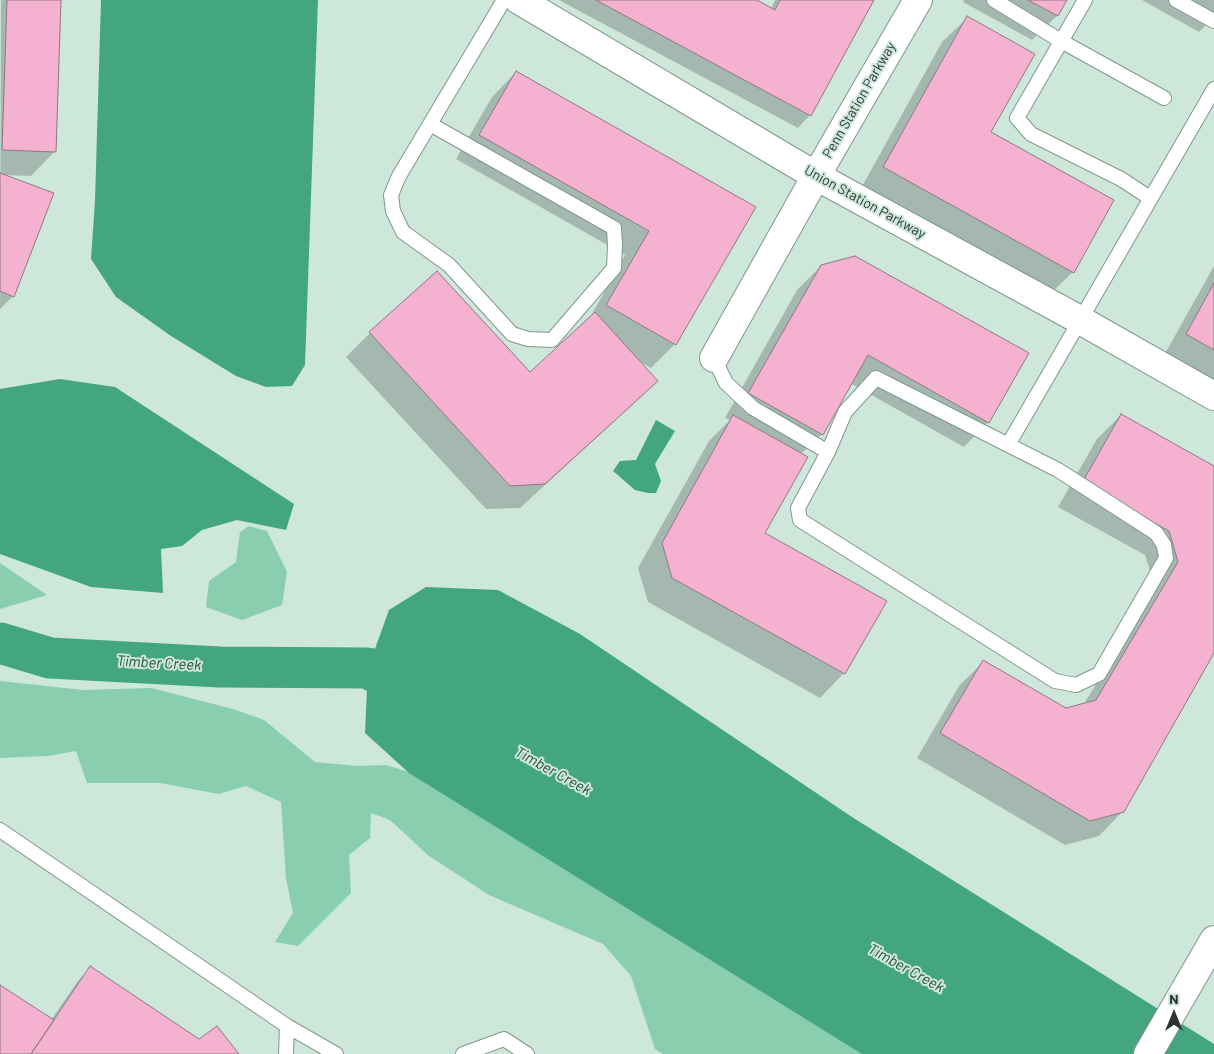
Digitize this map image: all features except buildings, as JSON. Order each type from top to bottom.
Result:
[{"type":"street","name":"Union Station Parkway","points":[[519,0],[816,176],[1080,320],[1214,396]]},
{"type":"street","name":"Penn Station Parkway","points":[[714,358],[918,0]]},
{"type":"street","points":[[1148,1054],[1214,940]]},
{"type":"lane","points":[[430,124],[614,228],[614,268],[552,340],[528,339],[512,334],[449,265],[403,232],[393,211],[392,195],[399,176],[430,124],[504,0]]},
{"type":"lane","points":[[994,0],[1061,41],[1164,98]]},
{"type":"lane","points":[[1085,0],[1017,118],[1031,134],[1121,179],[1150,198]]},
{"type":"lane","points":[[1176,0],[1214,21]]},
{"type":"lane","points":[[1008,445],[1213,92]]},
{"type":"lane","points":[[714,358],[726,383],[753,408],[828,452]]},
{"type":"lane","points":[[876,378],[1058,470],[1156,534],[1164,545],[1166,558],[1099,674],[1076,685],[1055,681],[800,520],[798,508],[828,452],[844,412],[876,378]]},
{"type":"lane","points":[[0,830],[287,1026],[336,1054]]},
{"type":"lane","points":[[286,1054],[287,1026]]},
{"type":"lane","points":[[463,1054],[504,1039],[527,1054]]},
{"type":"shaded area","points":[[249,526],[267,531],[287,572],[282,605],[242,620],[206,607],[209,581],[236,562],[240,532]]},
{"type":"shaded area","points":[[0,563],[47,595],[0,609]]},
{"type":"shaded area","points":[[0,681],[83,690],[151,688],[233,709],[264,720],[315,762],[357,766],[386,765],[454,786],[893,1054],[663,1054],[655,1049],[631,976],[603,944],[489,895],[429,856],[390,820],[371,813],[370,838],[349,855],[351,893],[298,946],[275,942],[293,913],[286,878],[281,802],[246,786],[219,794],[160,783],[87,783],[76,751],[48,756],[0,758]]},
{"type":"water","points":[[101,0],[318,0],[305,365],[292,386],[266,387],[236,376],[171,336],[116,297],[91,259],[95,201]]},
{"type":"water","points":[[60,379],[115,387],[294,504],[286,530],[237,520],[202,530],[182,546],[161,549],[163,593],[91,587],[0,554],[0,389]]},
{"type":"water","points":[[656,420],[675,431],[655,464],[661,481],[656,493],[648,493],[635,490],[613,471],[620,461],[636,460]]},
{"type":"water","points":[[426,587],[498,590],[580,634],[852,817],[1214,1044],[1214,1054],[862,1054],[409,773],[365,733],[368,668],[389,610]]},
{"type":"waterway","name":"Timber Creek","points":[[0,643],[50,658],[220,667],[368,668],[418,696]]}]
